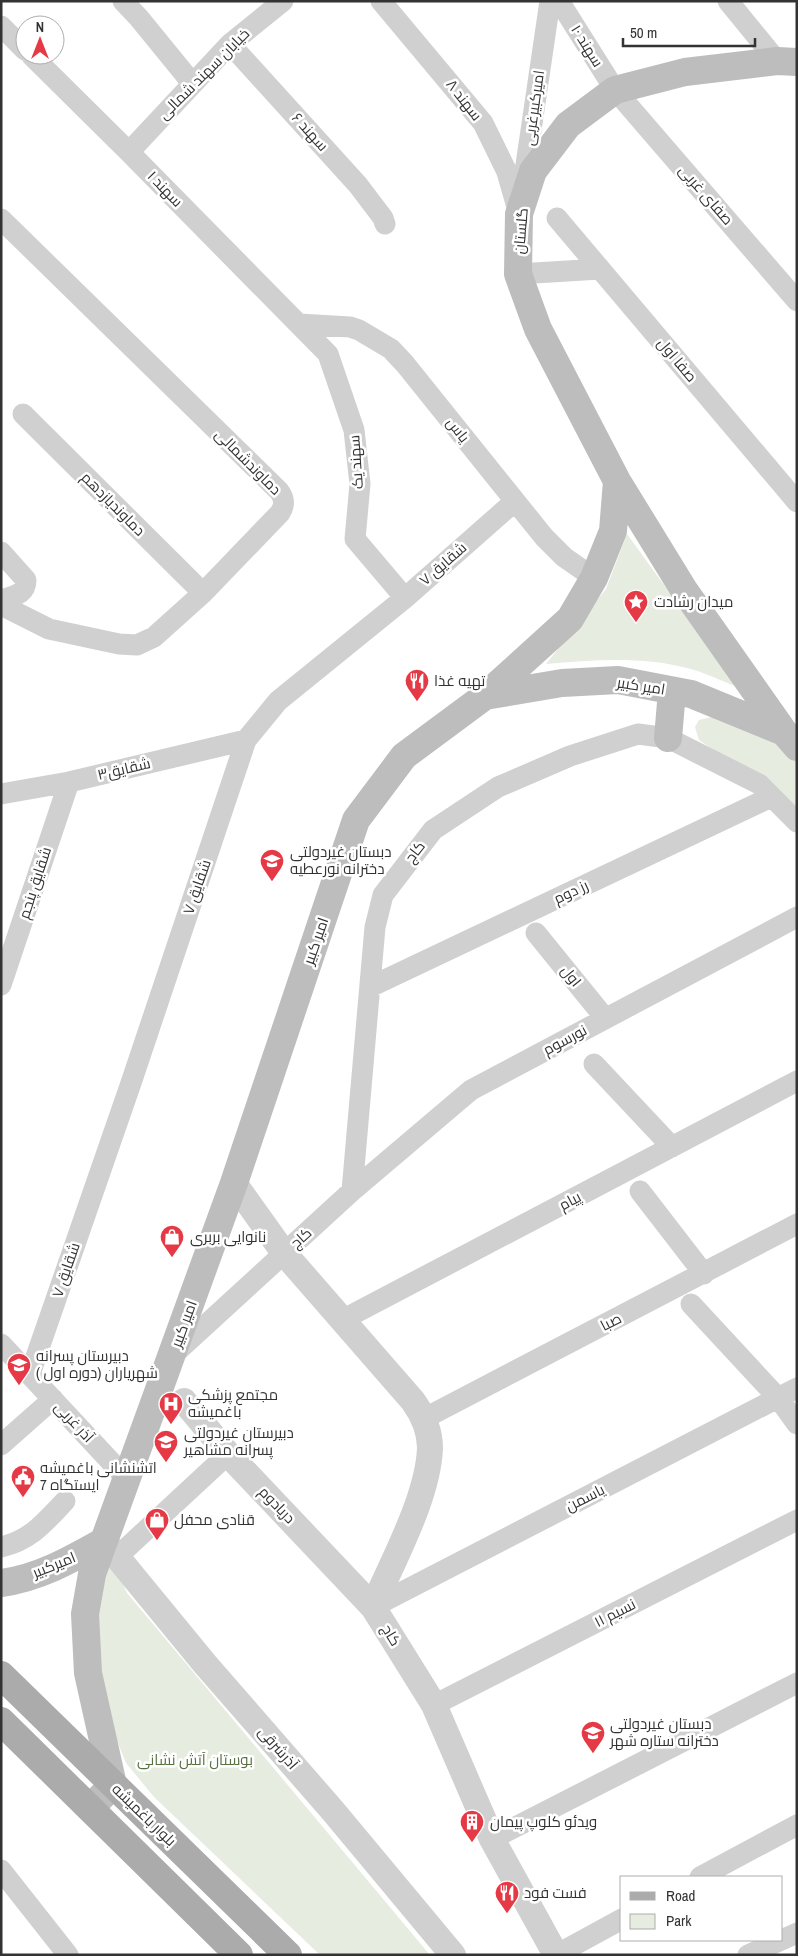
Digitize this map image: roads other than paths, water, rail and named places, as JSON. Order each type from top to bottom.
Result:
[{"type":"main road","name":"گلستان","points":[[787,61],[685,72],[615,90],[568,125],[533,170],[519,214],[518,274],[538,329],[617,481],[684,590],[790,740]]},
{"type":"main road","points":[[485,696],[570,619],[594,578],[613,531],[617,481]]},
{"type":"main road","name":"امیر کبیر","points":[[113,1785],[88,1673],[86,1614],[92,1574],[111,1548],[127,1479],[234,1183],[356,820],[404,756],[485,696],[562,683],[618,680],[691,694],[790,740]]},
{"type":"main road","points":[[668,738],[672,691]]},
{"type":"main road","name":"امیرکبیر","points":[[1,1583],[38,1573],[71,1560],[111,1548]]},
{"type":"main road","name":"بلوار باغمیشه","points":[[1,1675],[288,1955]]},
{"type":"main road","points":[[1,1721],[239,1955]]},
{"type":"main road","points":[[90,1808],[113,1785]]},
{"type":"street","points":[[123,1],[192,83]]},
{"type":"street","name":"خیابان سهند شمالی","points":[[129,152],[230,44],[283,1]]},
{"type":"street","name":"سهند ۸","points":[[381,1],[483,123],[507,172],[519,214]]},
{"type":"street","name":"امیرکبیرغربی","points":[[519,214],[550,1]]},
{"type":"street","name":"سهند ۱۰","points":[[559,1],[615,90]]},
{"type":"street","points":[[728,1],[787,61]]},
{"type":"street","points":[[1,26],[15,40]]},
{"type":"street","name":"سهند ۶","points":[[230,44],[358,185],[384,218],[385,224]]},
{"type":"street","name":"سهند ۱","points":[[41,65],[299,324]]},
{"type":"street","name":"صفای غربی","points":[[615,90],[797,301]]},
{"type":"street","name":"صفا اول","points":[[557,218],[797,502]]},
{"type":"street","name":"دماوندشمالی","points":[[1,219],[282,495],[284,508],[203,593],[154,637],[137,645],[119,644],[49,629],[1,605]]},
{"type":"street","points":[[518,274],[600,269]]},
{"type":"street","name":"یاس","points":[[299,324],[350,327],[391,349],[544,537],[564,557],[594,578]]},
{"type":"street","name":"سهند یک","points":[[299,324],[328,354],[354,430],[360,484],[355,539],[406,598]]},
{"type":"street","name":"دماوندیازدهم","points":[[23,414],[203,593]]},
{"type":"street","name":"شقایق ۷","points":[[30,1374],[131,1083],[246,740],[278,701],[406,598],[514,502]]},
{"type":"street","points":[[1,552],[26,580],[26,586],[20,594],[1,600]]},
{"type":"street","name":"کاج","points":[[172,1355],[352,1191],[375,927],[384,895],[433,830],[498,787],[570,756],[638,734],[668,738],[758,784],[797,822]]},
{"type":"street","name":"شقایق۳","points":[[1,794],[69,782],[246,740]]},
{"type":"street","name":"شقایق پنجم","points":[[1,985],[69,782]]},
{"type":"street","name":"رز دوم","points":[[370,987],[772,797]]},
{"type":"street","name":"نورسوم","points":[[352,1191],[471,1090],[797,917]]},
{"type":"street","name":"اول","points":[[536,933],[605,1018]]},
{"type":"street","points":[[594,1064],[672,1147]]},
{"type":"street","name":"پیام","points":[[342,1320],[797,1081]]},
{"type":"street","name":"کاج","points":[[234,1183],[284,1253],[425,1418],[430,1447],[422,1494],[373,1607],[434,1706],[492,1839],[556,1955]]},
{"type":"street","points":[[640,1191],[704,1274]]},
{"type":"street","name":"صبا","points":[[425,1418],[797,1224]]},
{"type":"street","points":[[691,1304],[788,1393],[797,1424]]},
{"type":"street","name":"آذر غربی","points":[[1,1344],[127,1479]]},
{"type":"street","name":"یاسمن","points":[[373,1607],[788,1393]]},
{"type":"street","points":[[1,1445],[53,1399]]},
{"type":"street","name":"دریادوم","points":[[184,1401],[228,1454],[373,1607]]},
{"type":"street","points":[[111,1548],[228,1454]]},
{"type":"street","points":[[1,1547],[17,1543],[37,1530],[65,1501]]},
{"type":"street","name":"نسیم ۱۱","points":[[434,1706],[797,1520]]},
{"type":"street","name":"آذرشرقی","points":[[111,1548],[205,1664],[333,1811],[453,1955]]},
{"type":"street","points":[[492,1839],[797,1683]]},
{"type":"street","points":[[702,1876],[797,1825]]},
{"type":"street","points":[[1,1870],[68,1955]]},
{"type":"street","points":[[556,1955],[620,1920]]},
{"type":"street","points":[[783,1939],[797,1933]]},
{"type":"street","points":[[748,1955],[779,1941]]},
{"type":"place","name":"میدان رشادت","points":[[636,623]]},
{"type":"place","name":"تهیه غذا","points":[[417,702]]},
{"type":"place","name":"دبستان غیردولتی دخترانه نورعطیه","points":[[272,882]]},
{"type":"place","name":"نانوایی بربری","points":[[172,1258]]},
{"type":"place","name":"دبیرستان پسرانه شهریاران (دوره اول )","points":[[19,1386]]},
{"type":"place","name":"مجتمع پزشکی باغمیشه","points":[[171,1425]]},
{"type":"place","name":"دبیرستان غیردولتی پسرانه مشاهیر","points":[[166,1463]]},
{"type":"place","name":"اتشنشانی باغمیشه ایستگاه 7","points":[[23,1498]]},
{"type":"place","name":"قنادی محفل","points":[[157,1541]]},
{"type":"place","name":"دبستان غیردولتی دخترانه ستاره شهر","points":[[593,1754]]},
{"type":"place","name":"ویدئو کلوپ پیمان","points":[[472,1843]]},
{"type":"place","name":"فست فود","points":[[507,1914]]},
{"type":"park label","name":"بوستان آتش نشانی","points":[[195,1760]]}]
